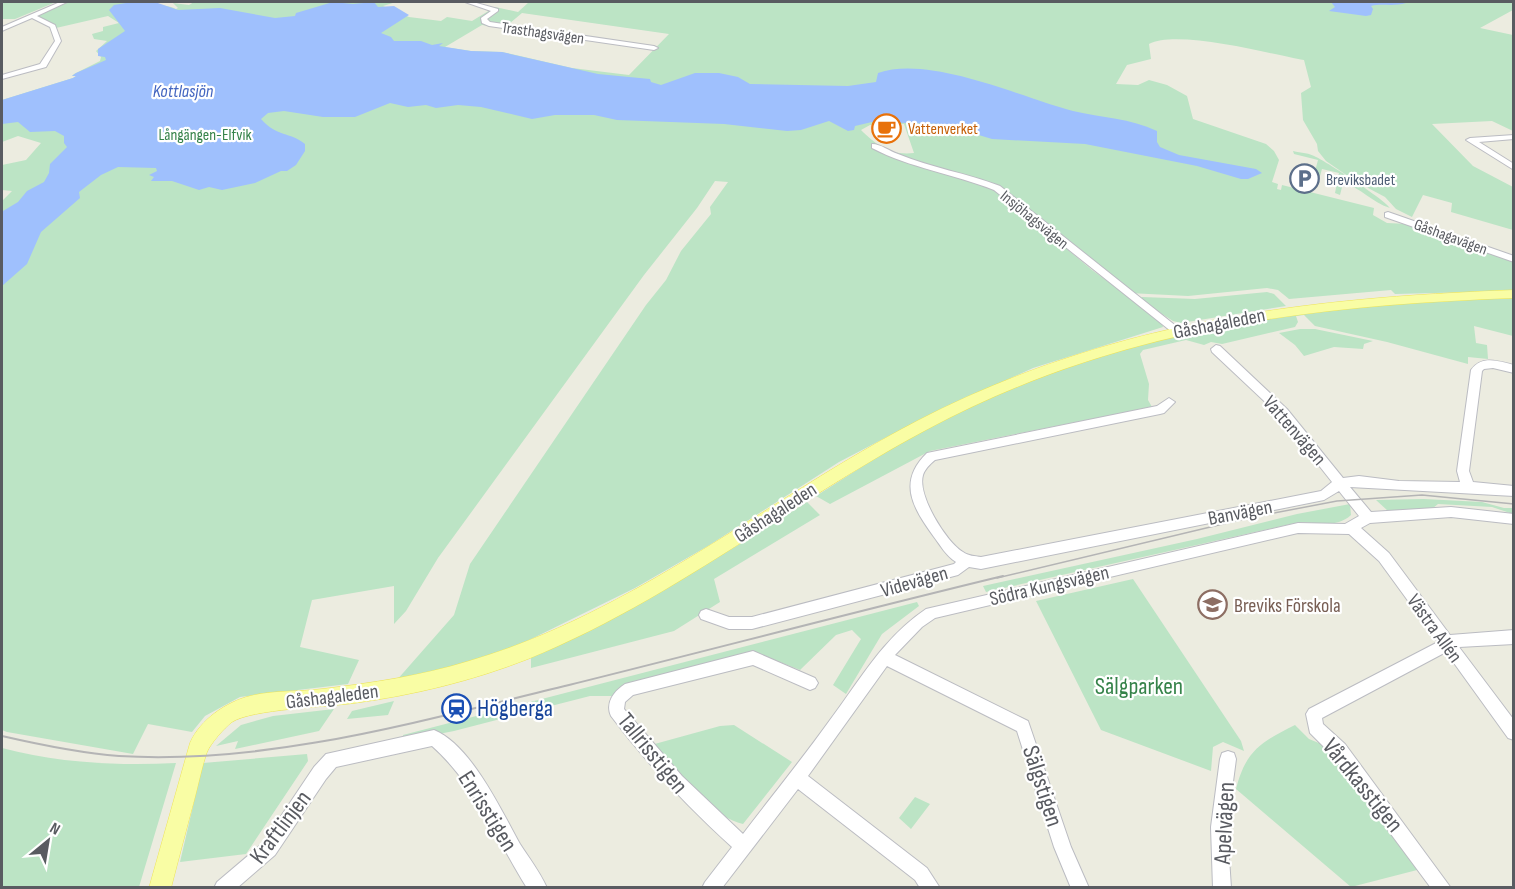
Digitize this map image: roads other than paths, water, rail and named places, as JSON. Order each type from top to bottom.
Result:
[{"type":"main road","name":"Gåshagaleden","points":[[160,888],[196,751],[207,733],[225,716],[251,705],[358,695],[421,683],[467,672],[525,652],[604,614],[684,569],[824,481],[928,421],[1036,373],[1176,330],[1266,313],[1342,303],[1514,294]]},
{"type":"street","points":[[3,27],[64,2]]},
{"type":"street","name":"Trasthagsvägen","points":[[468,2],[496,10],[484,18],[484,22],[489,24],[654,48]]},
{"type":"street","points":[[2,76],[43,65],[58,41],[53,26],[32,16]]},
{"type":"street","points":[[1514,137],[1468,140],[1514,168]]},
{"type":"street","name":"Insjöhagsvägen","points":[[875,146],[900,159],[978,180],[997,188],[1176,330]]},
{"type":"street","name":"Gåshagavägen","points":[[1388,215],[1514,259]]},
{"type":"street","name":"Vattenvägen","points":[[1215,349],[1274,402],[1368,518]]},
{"type":"street","points":[[1468,487],[1463,471],[1477,370],[1481,365],[1493,364],[1514,369]]},
{"type":"street","name":"Videvägen","points":[[706,615],[729,623],[752,623],[958,569],[966,561],[956,556],[922,508],[917,495],[916,479],[920,464],[931,456],[1160,410],[1169,402]]},
{"type":"street","points":[[1340,483],[1468,487],[1514,491]]},
{"type":"street","name":"Banvägen","points":[[966,561],[981,563],[1324,495],[1340,483]]},
{"type":"street","name":"Södra Kungsvägen","points":[[711,888],[797,778],[886,658],[919,620],[946,608],[1298,528],[1341,530],[1352,528],[1368,518],[1451,512],[1514,519]]},
{"type":"street","name":"Västra Allén","points":[[1352,528],[1384,557],[1514,733]]},
{"type":"street","points":[[1447,645],[1453,641],[1514,637]]},
{"type":"street","name":"Vårdkasstigen","points":[[1442,888],[1339,750],[1316,728],[1314,714],[1447,645]]},
{"type":"street","name":"Tallrisstigen","points":[[744,846],[689,798],[641,746],[615,711],[616,701],[621,694],[630,689],[753,658],[810,683]]},
{"type":"street","name":"Sälgstigen","points":[[886,658],[1023,726],[1063,847],[1080,888]]},
{"type":"street","name":"Kraftlinjen","points":[[223,888],[269,849],[320,773],[332,760],[434,738]]},
{"type":"street","name":"Enrisstigen","points":[[434,738],[465,770],[538,888]]},
{"type":"street","name":"Apelvägen","points":[[1222,888],[1219,827],[1228,759]]},
{"type":"street","points":[[797,778],[921,874],[931,888]]},
{"type":"water","name":"Kottlasjön","points":[[155,2],[178,10],[220,8],[275,18],[295,16],[296,13],[333,2],[353,4],[374,2],[378,7],[394,6],[409,15],[381,33],[391,37],[394,41],[421,41],[432,45],[443,43],[439,46],[471,51],[502,52],[598,74],[650,79],[651,82],[661,85],[695,73],[719,73],[738,77],[750,84],[848,86],[876,82],[878,73],[899,69],[923,69],[975,80],[1073,111],[1137,123],[1157,131],[1157,142],[1160,147],[1179,155],[1256,169],[1262,173],[1248,179],[1241,179],[1197,166],[1085,144],[992,139],[942,124],[872,122],[855,126],[854,130],[848,131],[829,121],[801,130],[787,131],[724,124],[617,120],[594,115],[555,115],[532,119],[481,107],[458,105],[436,108],[426,105],[408,107],[390,103],[355,117],[323,117],[284,111],[268,113],[261,119],[278,132],[294,137],[305,144],[305,151],[296,165],[287,171],[281,171],[255,183],[222,190],[209,187],[199,190],[172,181],[151,181],[154,177],[149,175],[157,171],[156,168],[118,167],[101,175],[79,192],[80,198],[41,232],[27,264],[2,286],[3,211],[18,202],[27,191],[44,182],[49,173],[50,164],[67,147],[64,143],[64,136],[55,131],[30,132],[18,122],[2,124],[2,100],[73,78],[76,76],[72,76],[76,73],[106,60],[105,57],[98,56],[98,49],[125,31],[109,10],[114,5]]},
{"type":"water","points":[[1331,2],[1406,3],[1371,6],[1373,9],[1371,15],[1366,16],[1329,11],[1335,7]]},
{"type":"tram line","points":[[997,578],[1248,518],[1337,501],[1422,495],[1514,504]]},
{"type":"tram line","points":[[2,736],[89,753],[119,756],[176,757],[233,754],[290,747],[458,712],[1003,576]]},
{"type":"place","name":"Vattenverket","points":[[887,128]]},
{"type":"place","name":"Breviksbadet","points":[[1305,179]]},
{"type":"place","name":"Breviks Förskola","points":[[1213,605]]},
{"type":"place","name":"Högberga","points":[[456,708]]},
{"type":"park label","name":"Långängen-Elfvik","points":[[205,134]]},
{"type":"park label","name":"Sälgparken","points":[[1139,686]]}]
